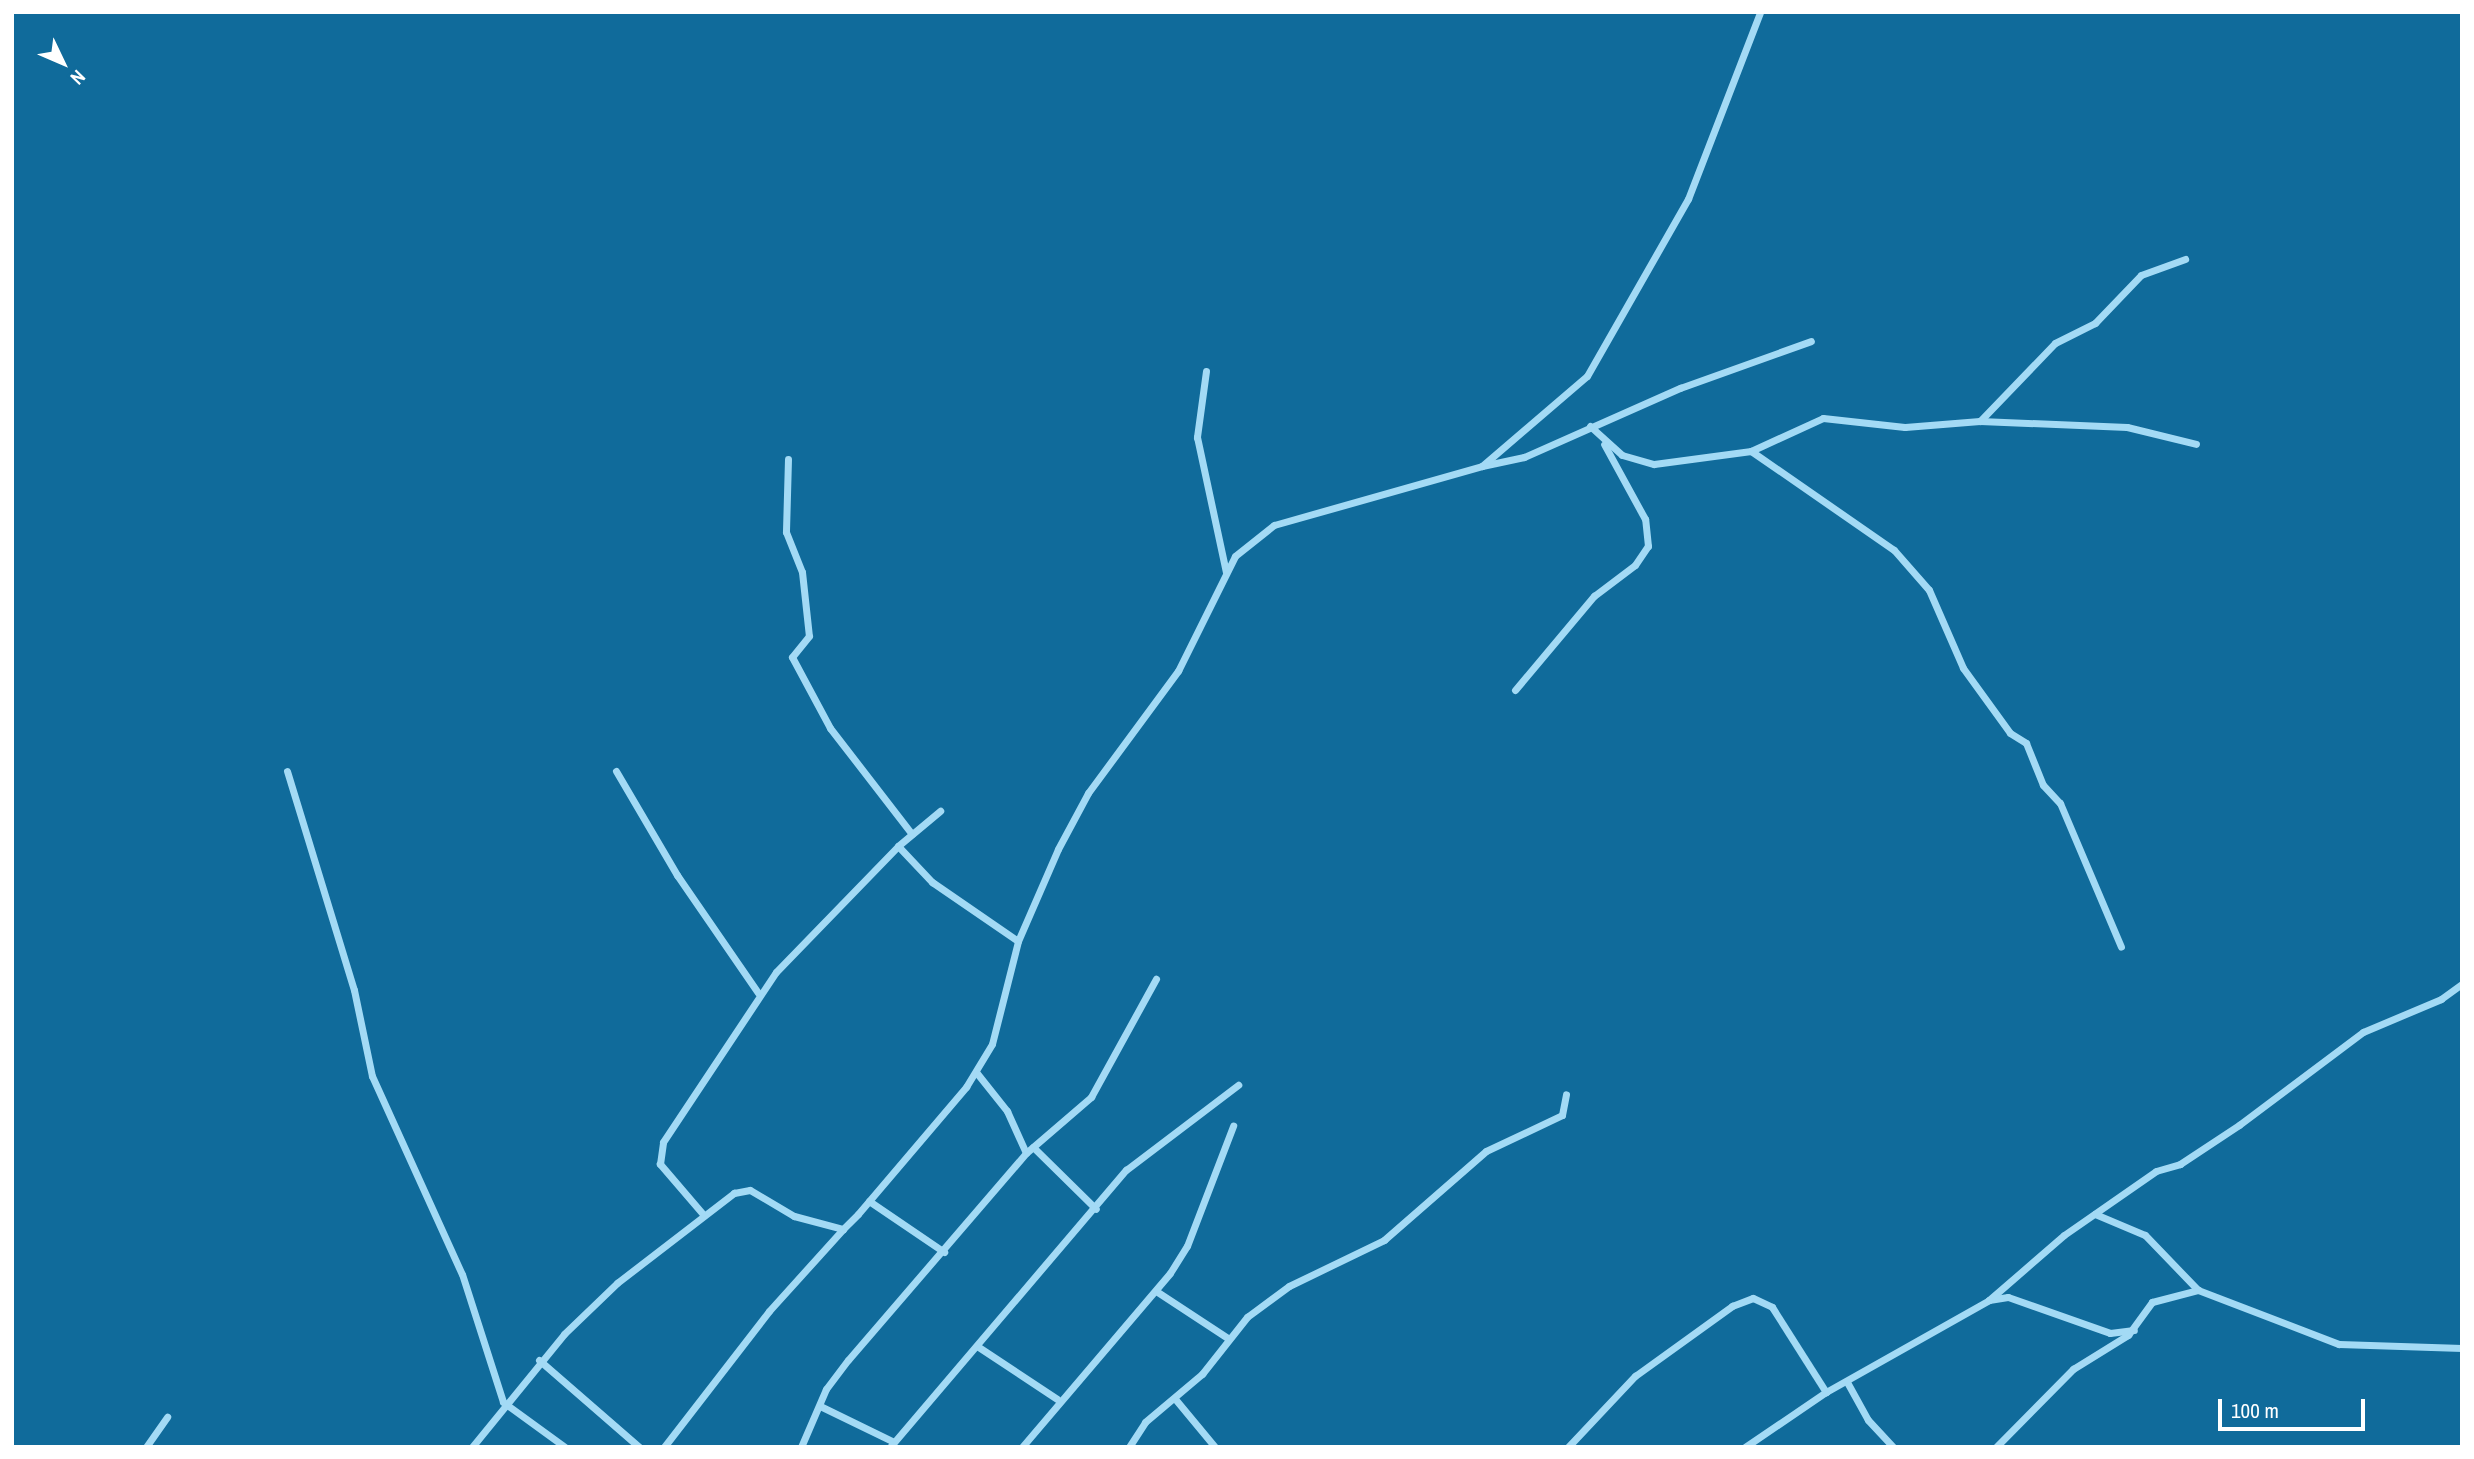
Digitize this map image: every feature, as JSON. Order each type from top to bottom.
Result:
[{"type":"street","points":[[1482,466],[1587,376],[1627,316],[1688,199],[1760,12]]},
{"type":"street","points":[[1980,421],[2055,343],[2095,323],[2141,275],[2185,259]]},
{"type":"street","points":[[664,1447],[769,1311],[869,1201],[975,1072],[1000,1020],[1018,941],[1088,793],[1178,671],[1226,572],[1252,538],[1274,525],[1482,466],[1502,464],[1590,426],[1811,341]]},
{"type":"street","points":[[1206,371],[1197,437],[1226,572]]},
{"type":"street","points":[[1604,443],[1654,464],[1751,451],[1823,418],[1905,427],[1980,421],[2127,428],[2196,444]]},
{"type":"street","points":[[1515,690],[1594,596],[1635,565],[1648,546],[1645,519],[1604,443],[1590,426]]},
{"type":"street","points":[[1751,451],[1894,550],[1929,590],[1963,668],[2010,733],[2026,743],[2043,786],[2060,803],[2121,947]]},
{"type":"street","points":[[788,459],[786,533],[802,572],[809,636],[792,656],[830,728],[912,834]]},
{"type":"street","points":[[288,771],[357,1003],[372,1076],[462,1274],[503,1402],[565,1447]]},
{"type":"street","points":[[617,771],[677,875],[758,993]]},
{"type":"street","points":[[702,1213],[664,1170],[659,1154],[758,993],[898,846],[940,811]]},
{"type":"street","points":[[898,846],[932,881],[1018,941]]},
{"type":"street","points":[[801,1447],[820,1406],[848,1360],[944,1252],[1026,1153],[1091,1097],[1156,979]]},
{"type":"street","points":[[1745,1447],[1826,1392],[1989,1300],[2095,1214],[2239,1125],[2363,1032],[2441,999],[2462,984]]},
{"type":"street","points":[[975,1072],[1007,1111],[1026,1153]]},
{"type":"street","points":[[820,1406],[892,1444],[1096,1209],[1126,1170],[1238,1085]]},
{"type":"street","points":[[1129,1447],[1146,1422],[1176,1400],[1247,1317],[1289,1286],[1413,1219],[1486,1151],[1562,1115],[1566,1094]]},
{"type":"street","points":[[1022,1447],[1056,1399],[1156,1291],[1187,1247],[1233,1126]]},
{"type":"street","points":[[1033,1147],[1096,1209]]},
{"type":"street","points":[[472,1447],[503,1402],[539,1360],[617,1283],[702,1213],[750,1191],[794,1216],[844,1229]]},
{"type":"street","points":[[869,1201],[944,1252]]},
{"type":"street","points":[[2095,1214],[2145,1235],[2198,1290],[2339,1344],[2462,1348]]},
{"type":"street","points":[[1996,1447],[2073,1369],[2134,1330],[2152,1302],[2198,1290]]},
{"type":"street","points":[[1156,1291],[1229,1339]]},
{"type":"street","points":[[1989,1300],[2008,1297],[2110,1333],[2134,1330]]},
{"type":"street","points":[[1568,1447],[1635,1376],[1732,1306],[1753,1298],[1772,1307],[1826,1392]]},
{"type":"street","points":[[977,1346],[1056,1399]]},
{"type":"street","points":[[539,1360],[639,1447]]},
{"type":"street","points":[[1847,1382],[1868,1420],[1893,1447]]},
{"type":"street","points":[[1176,1400],[1215,1447]]},
{"type":"street","points":[[146,1447],[167,1417]]}]
